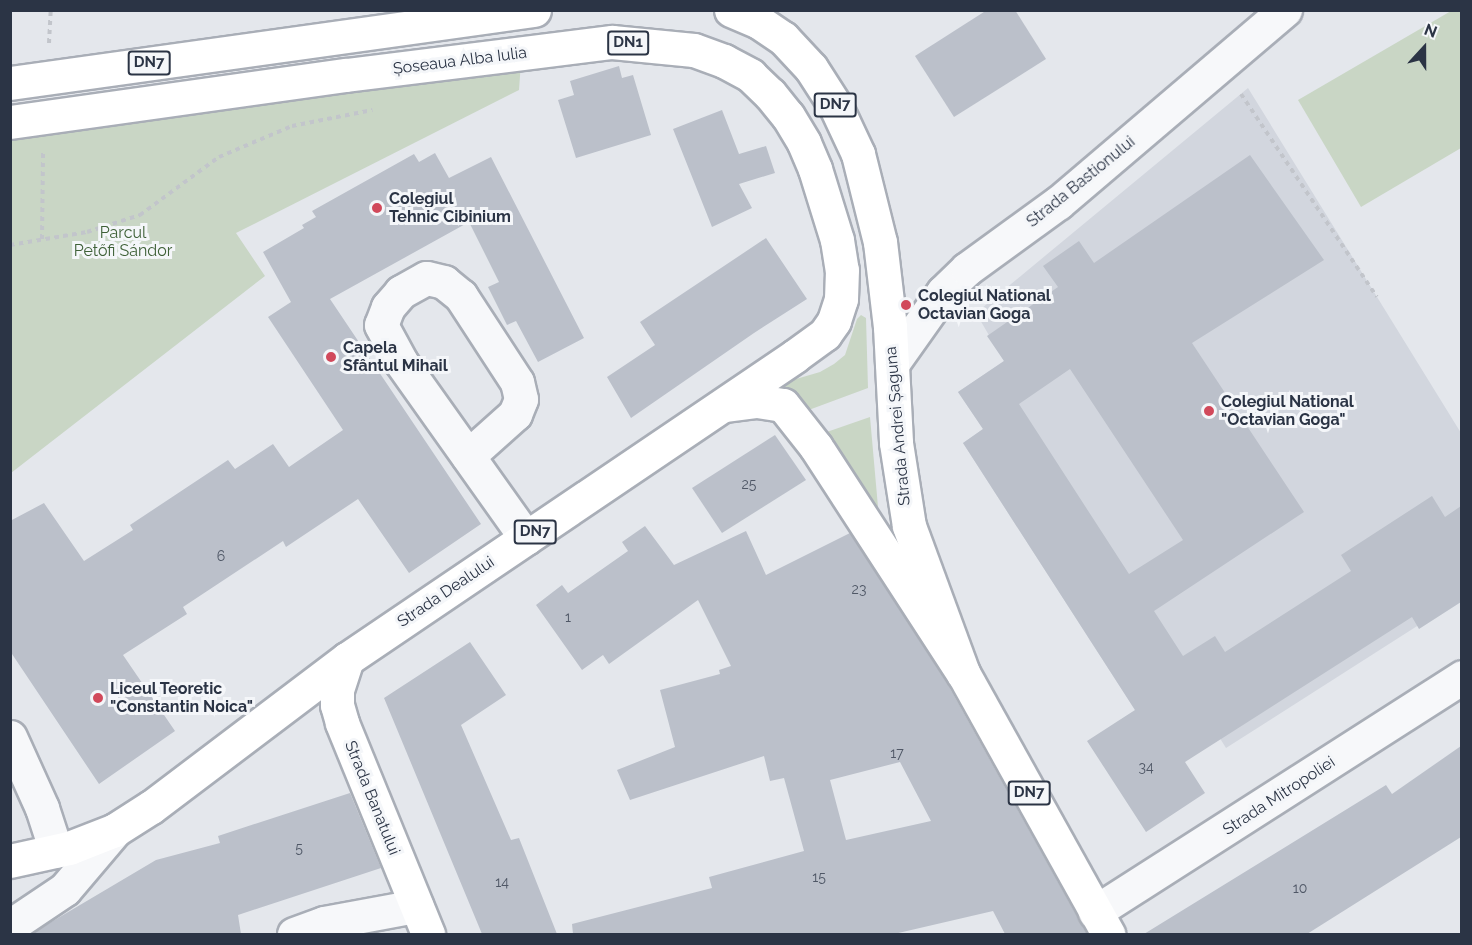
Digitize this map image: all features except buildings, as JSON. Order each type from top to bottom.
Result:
[{"type":"main road","name":"DN7","points":[[10,82],[534,10]]},
{"type":"main road","name":"Strada Andrei Șaguna","points":[[731,10],[759,22],[783,38],[811,68],[830,97],[858,154],[880,242],[892,364],[896,443],[909,526],[963,673]]},
{"type":"main road","name":"Șoseaua Alba Iulia","points":[[10,122],[346,75],[612,42],[659,45],[694,50],[724,61],[750,75],[770,93],[804,143],[827,208]]},
{"type":"main road","name":"Strada Dealului","points":[[10,861],[56,851],[115,830],[151,807],[347,659],[825,334],[834,321],[841,299],[842,270],[827,208]]},
{"type":"main road","name":"Strada Andrei Șaguna","points":[[723,405],[768,401],[789,410],[816,447],[963,673],[1102,923]]},
{"type":"main road","name":"Strada Banatului","points":[[347,659],[338,690],[337,705],[342,723],[422,920]]},
{"type":"street","name":"Strada Bastionului","points":[[892,364],[943,292],[967,269],[1058,203],[1222,66],[1285,10]]},
{"type":"street","points":[[468,456],[515,414],[521,399],[517,382],[461,296],[444,282],[426,278],[401,292],[387,307],[381,325],[401,362],[526,538]]},
{"type":"street","name":"Strada Mitropoliei","points":[[1102,923],[1461,678]]},
{"type":"street","points":[[10,737],[42,808],[56,851]]},
{"type":"street","points":[[10,926],[65,889],[115,830]]},
{"type":"street","points":[[294,934],[324,923],[422,920]]},
{"type":"path","points":[[1222,66],[1377,297]]},
{"type":"path","points":[[10,245],[87,232],[140,215],[219,157],[292,126],[376,110]]},
{"type":"path","points":[[42,239],[43,160]]},
{"type":"shaded area","name":"Colegiul National \"Octavian Goga\"","points":[[1248,88],[1461,433],[1461,598],[1226,748],[1183,679],[1135,710],[963,443],[983,429],[958,392],[1004,361],[976,313]]},
{"type":"green space","points":[[1451,11],[1461,11],[1461,148],[1361,207],[1298,100]]},
{"type":"green space","name":"Parcul Petőfi Sándor","points":[[521,62],[519,90],[236,233],[265,276],[11,473],[11,135]]},
{"type":"green space","points":[[861,315],[866,318],[868,388],[806,411],[779,384],[820,372],[845,355],[857,319]]},
{"type":"green space","points":[[870,417],[878,507],[873,511],[821,434]]},
{"type":"place","name":"Colegiul Tehnic Cibinium","points":[[377,208]]},
{"type":"place","name":"Colegiul National Octavian Goga","points":[[906,305]]},
{"type":"place","name":"Capela Sfântul Mihail","points":[[331,357]]},
{"type":"place","name":"Colegiul National \"Octavian Goga\"","points":[[1209,411]]},
{"type":"place","name":"Liceul Teoretic \"Constantin Noica\"","points":[[98,698]]}]
